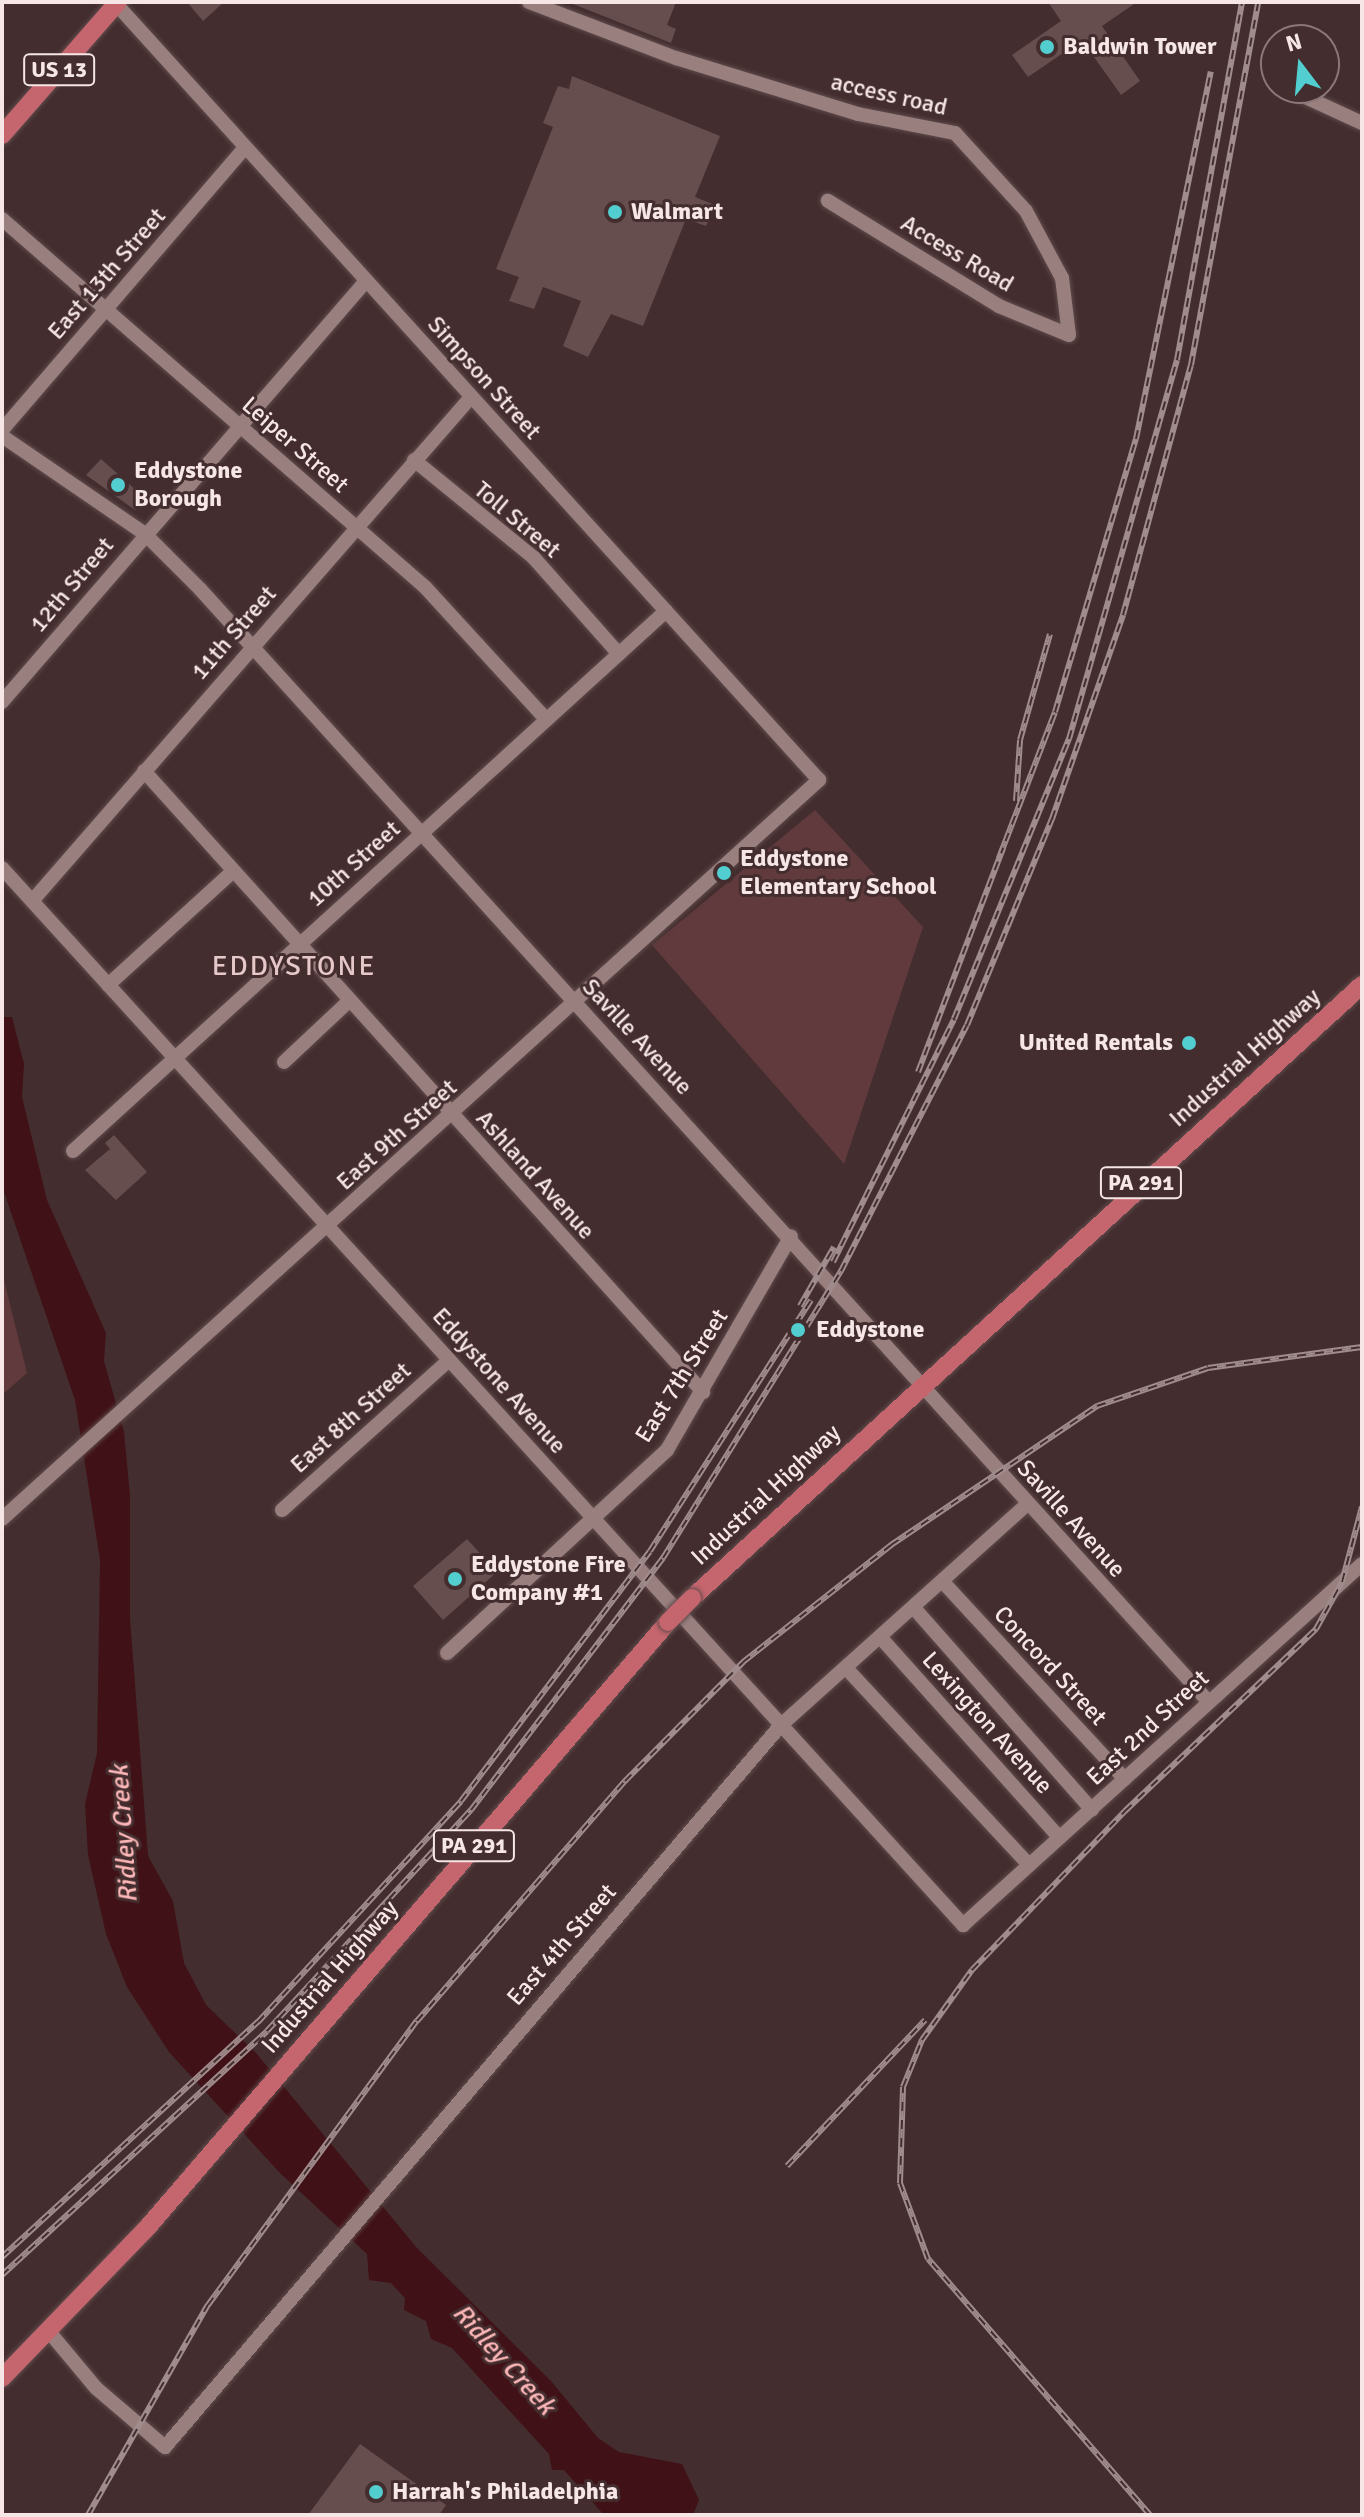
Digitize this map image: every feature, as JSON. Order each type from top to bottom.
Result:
[{"type":"main road","name":"US 13","points":[[2,135],[117,3]]},
{"type":"main road","name":"Industrial Highway","points":[[51,2334],[668,1622],[921,1382],[1362,985]]},
{"type":"main road","name":"PA 291","points":[[2,2378],[51,2334]]},
{"type":"street","name":"access road","points":[[529,2],[676,58],[858,114],[955,133],[1026,211],[1062,278],[1069,335]]},
{"type":"street","name":"Simpson Street","points":[[117,3],[819,780]]},
{"type":"street","points":[[1321,104],[1362,123]]},
{"type":"street","name":"East 13th Street","points":[[2,430],[245,147]]},
{"type":"street","name":"Access Road","points":[[828,201],[999,306],[1069,335]]},
{"type":"street","name":"Leiper Street","points":[[2,219],[425,587],[546,719]]},
{"type":"street","name":"12th Street","points":[[2,702],[366,281]]},
{"type":"street","name":"11th Street","points":[[33,900],[471,397]]},
{"type":"street","name":"Saville Avenue","points":[[2,436],[145,534],[251,646],[574,1004],[791,1236],[1026,1505],[1209,1702]]},
{"type":"street","name":"Toll Street","points":[[414,460],[534,558],[619,654]]},
{"type":"street","name":"10th Street","points":[[73,1151],[666,611]]},
{"type":"street","name":"Ashland Avenue","points":[[144,771],[231,873],[703,1392]]},
{"type":"street","name":"East 9th Street","points":[[2,1519],[330,1226],[819,780]]},
{"type":"street","name":"Eddystone Avenue","points":[[2,868],[963,1925]]},
{"type":"street","points":[[108,985],[231,873]]},
{"type":"street","points":[[284,1062],[348,1002]]},
{"type":"street","name":"East 7th Street","points":[[447,1653],[667,1450],[791,1236]]},
{"type":"street","name":"East 8th Street","points":[[282,1510],[449,1360]]},
{"type":"street","name":"East 4th Street","points":[[51,2334],[96,2388],[165,2447],[781,1725],[1026,1505]]},
{"type":"street","name":"East 2nd Street","points":[[963,1925],[1362,1564]]},
{"type":"street","name":"Concord Street","points":[[943,1582],[1125,1779]]},
{"type":"street","points":[[914,1608],[1092,1810]]},
{"type":"street","name":"Lexington Avenue","points":[[881,1638],[1059,1837]]},
{"type":"street","points":[[846,1668],[1029,1865]]},
{"type":"shaded area","points":[[815,810],[923,927],[844,1164],[652,945]]},
{"type":"shaded area","points":[[2,1272],[27,1373],[2,1395]]},
{"type":"water","name":"Ridley Creek","points":[[2,1017],[12,1017],[24,1064],[22,1097],[47,1200],[106,1333],[104,1361],[124,1432],[130,1496],[130,1618],[148,1856],[173,1901],[184,1963],[206,2005],[256,2053],[417,2248],[551,2381],[598,2438],[619,2452],[682,2464],[699,2500],[693,2515],[604,2515],[564,2470],[552,2470],[549,2454],[452,2348],[431,2339],[426,2321],[404,2310],[405,2298],[391,2283],[369,2280],[367,2254],[280,2173],[169,2052],[127,1987],[106,1934],[88,1855],[85,1804],[97,1753],[100,1560],[75,1400],[2,1186]]},
{"type":"building","points":[[187,2],[224,2],[203,21]]},
{"type":"building","points":[[568,2],[676,2],[667,25],[676,29],[671,43]]},
{"type":"building","name":"Baldwin Tower","points":[[1048,2],[1137,2],[1102,26],[1140,81],[1121,95],[1082,40],[1028,77],[1012,55],[1061,21]]},
{"type":"building","name":"Walmart","points":[[572,76],[720,136],[695,197],[715,205],[706,226],[686,219],[643,326],[611,314],[588,357],[563,346],[581,301],[543,287],[534,309],[509,301],[519,277],[496,269],[553,127],[543,123],[558,86],[569,89]]},
{"type":"building","name":"Eddystone Borough","points":[[101,459],[145,498],[135,510],[86,475]]},
{"type":"building","points":[[114,1135],[147,1172],[116,1200],[85,1170],[110,1149],[105,1143]]},
{"type":"building","name":"Eddystone Fire Company #1","points":[[467,1539],[497,1572],[443,1620],[413,1586]]},
{"type":"building","name":"Harrah's Philadelphia","points":[[360,2444],[446,2505],[439,2515],[308,2515]]},
{"type":"railway","points":[[833,1262],[954,1019],[1069,739],[1177,360],[1242,2]]},
{"type":"railway","points":[[2,2275],[267,2031],[471,1810],[663,1558],[841,1271],[967,1025],[1052,819],[1123,615],[1191,365],[1258,2]]},
{"type":"railway","points":[[999,858],[1055,712],[1136,439],[1211,72]]},
{"type":"railway","points":[[1016,801],[1020,740],[1050,634]]},
{"type":"railway","points":[[918,1072],[1003,848]]},
{"type":"railway","points":[[800,1306],[834,1247]]},
{"type":"railway","points":[[2,2257],[258,2022],[461,1801],[650,1551],[811,1300]]},
{"type":"railway","points":[[88,2515],[208,2305],[417,2021],[625,1781],[743,1662],[891,1545],[1097,1406],[1208,1368],[1362,1347]]},
{"type":"railway","points":[[1150,2515],[928,2259],[900,2183],[903,2087],[922,2040],[972,1970],[1125,1811],[1316,1629],[1342,1582],[1362,1507]]},
{"type":"railway","points":[[787,2166],[925,2020]]},
{"type":"place","name":"Baldwin Tower","points":[[1047,47]]},
{"type":"place","name":"Walmart","points":[[615,212]]},
{"type":"place","name":"Eddystone Borough","points":[[118,485]]},
{"type":"place","name":"Eddystone Elementary School","points":[[724,873]]},
{"type":"place","name":"United Rentals","points":[[1189,1043]]},
{"type":"place","name":"Eddystone","points":[[798,1330]]},
{"type":"place","name":"Eddystone Fire Company #1","points":[[455,1579]]},
{"type":"place","name":"Harrah's Philadelphia","points":[[376,2492]]},
{"type":"district","name":"EDDYSTONE","points":[[294,966]]}]
